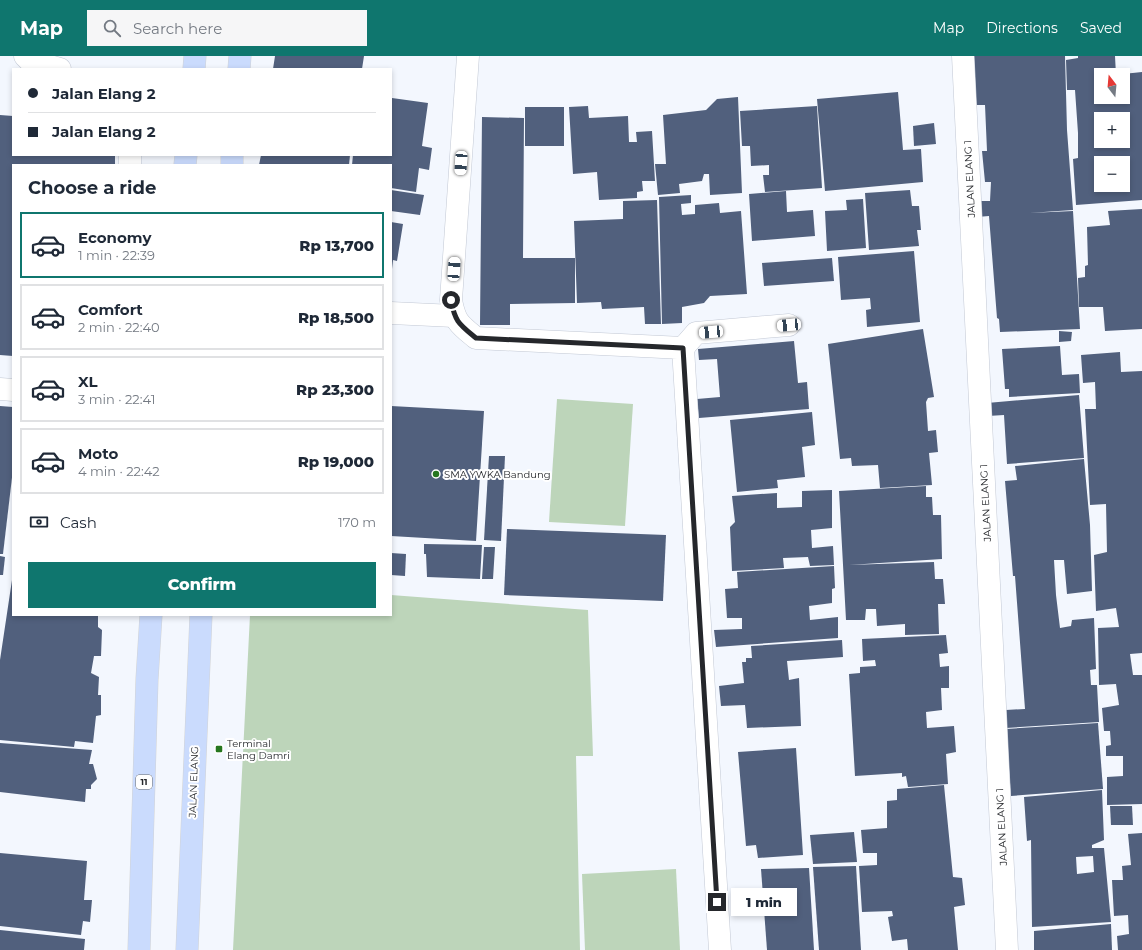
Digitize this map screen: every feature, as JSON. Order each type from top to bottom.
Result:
[{"type":"main road","points":[[194,68],[195,56]]},
{"type":"main road","points":[[239,68],[240,56]]},
{"type":"main road","name":"11","points":[[139,950],[147,687],[151,616]]},
{"type":"main road","name":"JALAN ELANG","points":[[187,950],[202,616]]},
{"type":"street","points":[[25,56],[29,60],[57,68]]},
{"type":"street","points":[[468,56],[451,300],[454,316],[461,326],[476,338],[683,348]]},
{"type":"street","name":"JALAN ELANG 1","points":[[963,56],[1008,950]]},
{"type":"street","points":[[392,313],[454,316]]},
{"type":"street","points":[[720,950],[683,348],[696,333],[789,325]]},
{"type":"street","points":[[0,389],[12,390]]},
{"type":"green space","points":[[557,399],[633,404],[625,526],[549,522]]},
{"type":"green space","points":[[392,595],[588,610],[593,756],[576,756],[580,950],[233,950],[250,616],[392,616]]},
{"type":"green space","points":[[676,869],[680,950],[585,950],[582,874]]},
{"type":"building","points":[[275,56],[364,56],[362,68],[273,68]]},
{"type":"building","points":[[972,56],[1065,56],[1067,130],[1073,210],[1029,213],[1073,211],[1080,329],[1000,332],[999,319],[997,318],[989,216],[977,217],[974,201],[990,201],[991,182],[985,182],[982,151],[987,151],[985,105],[972,105]]},
{"type":"building","points":[[1078,56],[1115,56],[1116,68],[1094,68],[1094,104],[1130,104],[1130,73],[1142,72],[1142,200],[1076,205],[1073,159],[1078,158],[1078,133],[1075,90],[1067,90],[1066,60],[1078,58]]},
{"type":"building","points":[[898,92],[903,150],[921,149],[923,182],[825,191],[817,99]]},
{"type":"building","points":[[738,97],[742,193],[710,195],[709,174],[704,174],[702,181],[679,184],[680,193],[658,195],[655,164],[666,164],[663,115],[706,110],[717,99]]},
{"type":"building","points":[[392,98],[428,103],[422,146],[432,148],[429,170],[419,168],[416,192],[392,188],[392,164],[352,164],[353,156],[392,156]]},
{"type":"building","points":[[588,106],[589,118],[628,116],[629,142],[637,142],[636,132],[652,131],[655,181],[642,181],[643,191],[637,192],[637,198],[599,200],[597,172],[573,174],[569,107]]},
{"type":"building","points":[[817,106],[822,188],[765,192],[763,175],[769,175],[769,165],[751,166],[750,146],[742,146],[740,111]]},
{"type":"building","points":[[525,107],[564,107],[564,146],[525,146]]},
{"type":"building","points":[[0,115],[12,116],[12,156],[115,156],[115,164],[12,164],[12,356],[0,355]]},
{"type":"building","points":[[482,117],[524,118],[523,258],[575,258],[575,303],[510,304],[510,325],[480,325]]},
{"type":"building","points":[[934,123],[936,144],[914,146],[913,126]]},
{"type":"building","points":[[261,156],[350,156],[349,164],[259,164]]},
{"type":"building","points":[[392,190],[424,195],[420,215],[392,211]]},
{"type":"building","points":[[910,190],[912,206],[919,206],[921,230],[917,230],[919,246],[869,250],[865,193]]},
{"type":"building","points":[[786,191],[787,212],[813,210],[815,236],[752,241],[749,194]]},
{"type":"building","points":[[691,195],[691,203],[681,204],[682,215],[695,214],[695,205],[719,203],[720,213],[741,211],[747,294],[710,296],[704,303],[682,307],[682,323],[662,324],[659,197]]},
{"type":"building","points":[[863,199],[866,248],[827,251],[825,211],[847,210],[846,200]]},
{"type":"building","points":[[657,200],[661,324],[645,324],[644,307],[602,309],[601,302],[577,303],[574,221],[623,219],[623,201]]},
{"type":"building","points":[[1142,209],[1142,329],[1105,331],[1103,307],[1079,307],[1078,278],[1085,277],[1085,266],[1088,265],[1087,227],[1110,225],[1108,211]]},
{"type":"building","points":[[392,222],[403,224],[397,261],[393,260],[392,269]]},
{"type":"building","points":[[914,251],[920,322],[867,327],[866,310],[871,309],[870,298],[841,300],[838,257]]},
{"type":"building","points":[[832,258],[834,281],[764,286],[762,263]]},
{"type":"building","points":[[923,329],[934,397],[928,398],[926,402],[928,431],[936,430],[938,452],[929,453],[932,485],[880,488],[878,465],[852,466],[851,458],[840,459],[828,344]]},
{"type":"building","points":[[1059,331],[1072,332],[1071,341],[1059,342]]},
{"type":"building","points":[[794,341],[798,383],[807,382],[809,409],[699,418],[697,399],[720,397],[717,359],[699,360],[698,349]]},
{"type":"building","points":[[1060,346],[1062,375],[1079,374],[1080,393],[1009,397],[1009,389],[1005,389],[1002,349]]},
{"type":"building","points":[[1120,352],[1121,372],[1142,371],[1142,653],[1130,654],[1133,675],[1142,675],[1142,804],[1107,805],[1107,777],[1123,776],[1123,756],[1106,756],[1106,746],[1111,745],[1110,731],[1104,731],[1102,708],[1119,705],[1116,684],[1099,685],[1098,628],[1119,627],[1116,608],[1096,611],[1094,555],[1107,552],[1106,504],[1090,505],[1085,409],[1096,409],[1095,382],[1083,383],[1081,355]]},
{"type":"building","points":[[1079,395],[1084,458],[1007,464],[1004,415],[988,416],[987,403]]},
{"type":"building","points":[[0,406],[12,407],[12,478],[3,554],[0,554]]},
{"type":"building","name":"SMA YWKA Bandung","points":[[392,406],[484,411],[476,541],[392,536]]},
{"type":"building","points":[[812,412],[815,445],[802,447],[805,477],[777,480],[778,488],[737,492],[730,420]]},
{"type":"building","points":[[489,456],[505,456],[501,541],[484,540]]},
{"type":"building","points":[[1084,459],[1090,525],[1092,591],[1067,594],[1064,560],[1054,560],[1060,628],[1071,626],[1072,620],[1094,618],[1096,669],[1090,670],[1091,685],[1097,685],[1099,722],[1006,728],[1006,710],[1025,709],[1015,576],[1013,576],[1005,481],[1017,480],[1015,466]]},
{"type":"building","points":[[926,486],[926,497],[932,497],[933,515],[941,515],[942,559],[849,565],[934,562],[935,579],[943,579],[945,604],[938,604],[939,634],[905,635],[905,624],[877,626],[876,609],[866,609],[865,620],[846,620],[839,491]]},
{"type":"building","points":[[832,490],[832,528],[811,530],[812,548],[833,546],[834,565],[810,566],[808,557],[783,558],[784,568],[732,571],[730,527],[735,522],[732,496],[777,493],[777,508],[802,507],[802,491]]},
{"type":"building","points":[[507,529],[666,535],[663,601],[504,595]]},
{"type":"building","points":[[424,544],[482,545],[480,579],[427,577]]},
{"type":"building","points":[[484,547],[495,547],[493,579],[482,579]]},
{"type":"building","points":[[392,553],[406,554],[405,576],[392,575]]},
{"type":"building","points":[[0,556],[5,557],[3,575],[0,575]]},
{"type":"building","points":[[834,566],[835,588],[832,589],[832,603],[809,606],[810,620],[838,617],[838,638],[716,647],[714,630],[742,629],[742,618],[727,618],[725,589],[738,588],[737,572]]},
{"type":"building","points":[[12,580],[12,616],[98,616],[98,627],[102,630],[101,656],[94,656],[91,673],[99,677],[98,695],[101,695],[101,715],[96,716],[93,743],[75,741],[74,747],[0,740],[0,660]]},
{"type":"building","points":[[946,635],[948,653],[939,654],[940,667],[949,666],[949,688],[941,688],[942,710],[926,712],[927,728],[954,726],[956,752],[946,754],[948,784],[908,787],[906,776],[902,777],[902,773],[855,776],[849,674],[860,673],[860,667],[876,666],[875,660],[863,661],[862,639]]},
{"type":"building","points":[[842,640],[843,657],[787,661],[789,680],[799,678],[801,726],[747,728],[745,705],[721,706],[719,686],[744,683],[742,662],[746,662],[746,658],[752,658],[751,646]]},
{"type":"building","points":[[1098,723],[1103,789],[1011,796],[1006,729]]},
{"type":"building","points":[[0,743],[92,750],[89,764],[93,764],[97,779],[91,785],[91,789],[86,789],[85,802],[0,792]]},
{"type":"building","points":[[796,748],[803,855],[758,858],[756,845],[746,846],[738,752]]},
{"type":"building","points":[[944,785],[953,877],[962,878],[965,905],[954,907],[958,950],[908,950],[907,939],[892,941],[888,917],[893,916],[892,911],[862,912],[859,866],[877,865],[877,853],[863,853],[861,830],[887,828],[887,801],[897,800],[897,789]]},
{"type":"building","points":[[1102,790],[1104,840],[1092,845],[1092,848],[1104,848],[1111,922],[1032,927],[1031,840],[1027,841],[1024,797]],"holes":[[[1093,856],[1094,872],[1077,874],[1076,857]]]},
{"type":"building","points":[[1110,806],[1132,806],[1133,825],[1111,825]]},
{"type":"building","points":[[854,832],[857,862],[813,864],[810,835]]},
{"type":"building","points":[[1142,833],[1142,950],[1118,950],[1117,936],[1129,934],[1128,915],[1114,916],[1112,880],[1123,880],[1122,866],[1131,865],[1128,834]]},
{"type":"building","points":[[0,853],[87,861],[84,900],[92,900],[90,922],[83,921],[81,935],[0,926]]},
{"type":"building","points":[[856,866],[861,950],[819,950],[813,867]]},
{"type":"building","points":[[809,868],[814,950],[767,950],[761,869]]},
{"type":"building","points":[[1111,924],[1112,950],[1034,950],[1034,931]]},
{"type":"building","points":[[0,930],[85,939],[84,950],[0,950]]},
{"type":"place","name":"SMA YWKA Bandung","points":[[436,474]]},
{"type":"place","name":"Terminal Elang Damri","points":[[219,749]]},
{"type":"route","points":[[451,300],[454,316],[461,326],[476,338],[683,348],[717,902]]}]
